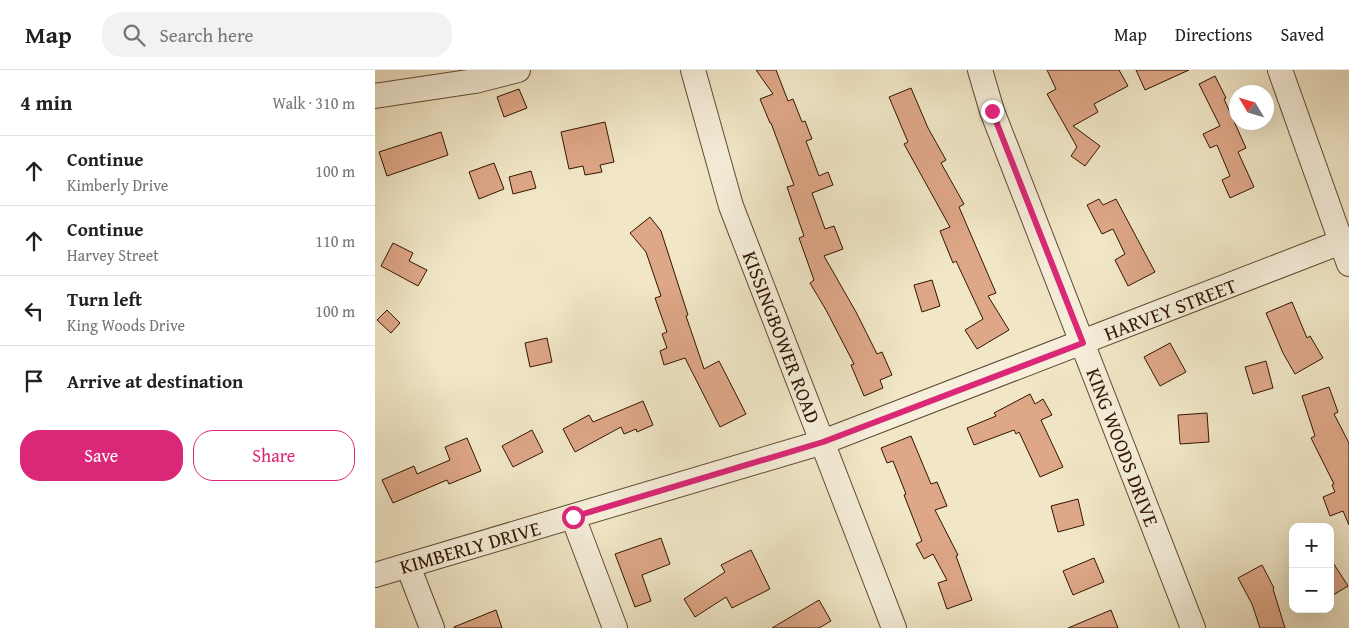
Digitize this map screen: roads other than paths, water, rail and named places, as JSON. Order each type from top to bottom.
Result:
[{"type":"street","points":[[375,96],[475,81],[518,70]]},
{"type":"street","name":"KISSINGBOWER ROAD","points":[[693,70],[731,206],[894,628]]},
{"type":"street","name":"KING WOODS DRIVE","points":[[980,70],[992,111],[1193,628]]},
{"type":"street","points":[[1280,70],[1346,248]]},
{"type":"street","name":"HARVEY STREET","points":[[823,442],[1083,343],[1346,248]]},
{"type":"street","name":"KIMBERLY DRIVE","points":[[375,575],[823,442]]},
{"type":"street","points":[[573,517],[615,628]]},
{"type":"street","points":[[408,566],[432,628]]}]
